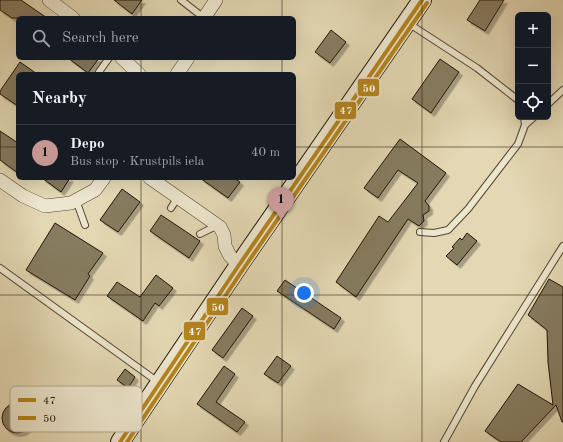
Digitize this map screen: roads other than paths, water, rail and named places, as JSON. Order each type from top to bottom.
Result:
[{"type":"main road","points":[[142,409],[239,265],[422,0]]},
{"type":"main road","points":[[120,442],[127,432]]},
{"type":"street","points":[[49,0],[70,16]]},
{"type":"street","points":[[205,16],[216,0]]},
{"type":"street","points":[[124,60],[137,72]]},
{"type":"street","points":[[178,72],[187,60]]},
{"type":"street","points":[[0,180],[22,196],[45,206],[71,203],[95,190],[102,180]]},
{"type":"street","points":[[152,180],[174,203],[220,227],[224,235],[225,246],[230,256],[239,265]]},
{"type":"lane","points":[[181,0],[201,16]]},
{"type":"lane","points":[[407,22],[477,68],[515,98]]},
{"type":"lane","points":[[99,72],[108,60]]},
{"type":"lane","points":[[551,101],[563,90]]},
{"type":"lane","points":[[420,232],[434,233],[448,230],[468,209],[518,144],[525,125],[524,120]]},
{"type":"lane","points":[[525,125],[531,120]]},
{"type":"lane","points":[[76,200],[85,225]]},
{"type":"lane","points":[[200,234],[218,226]]},
{"type":"lane","points":[[444,442],[475,386],[563,246]]},
{"type":"lane","points":[[0,268],[159,383]]},
{"type":"place","name":"Depo","points":[[281,220]]}]
